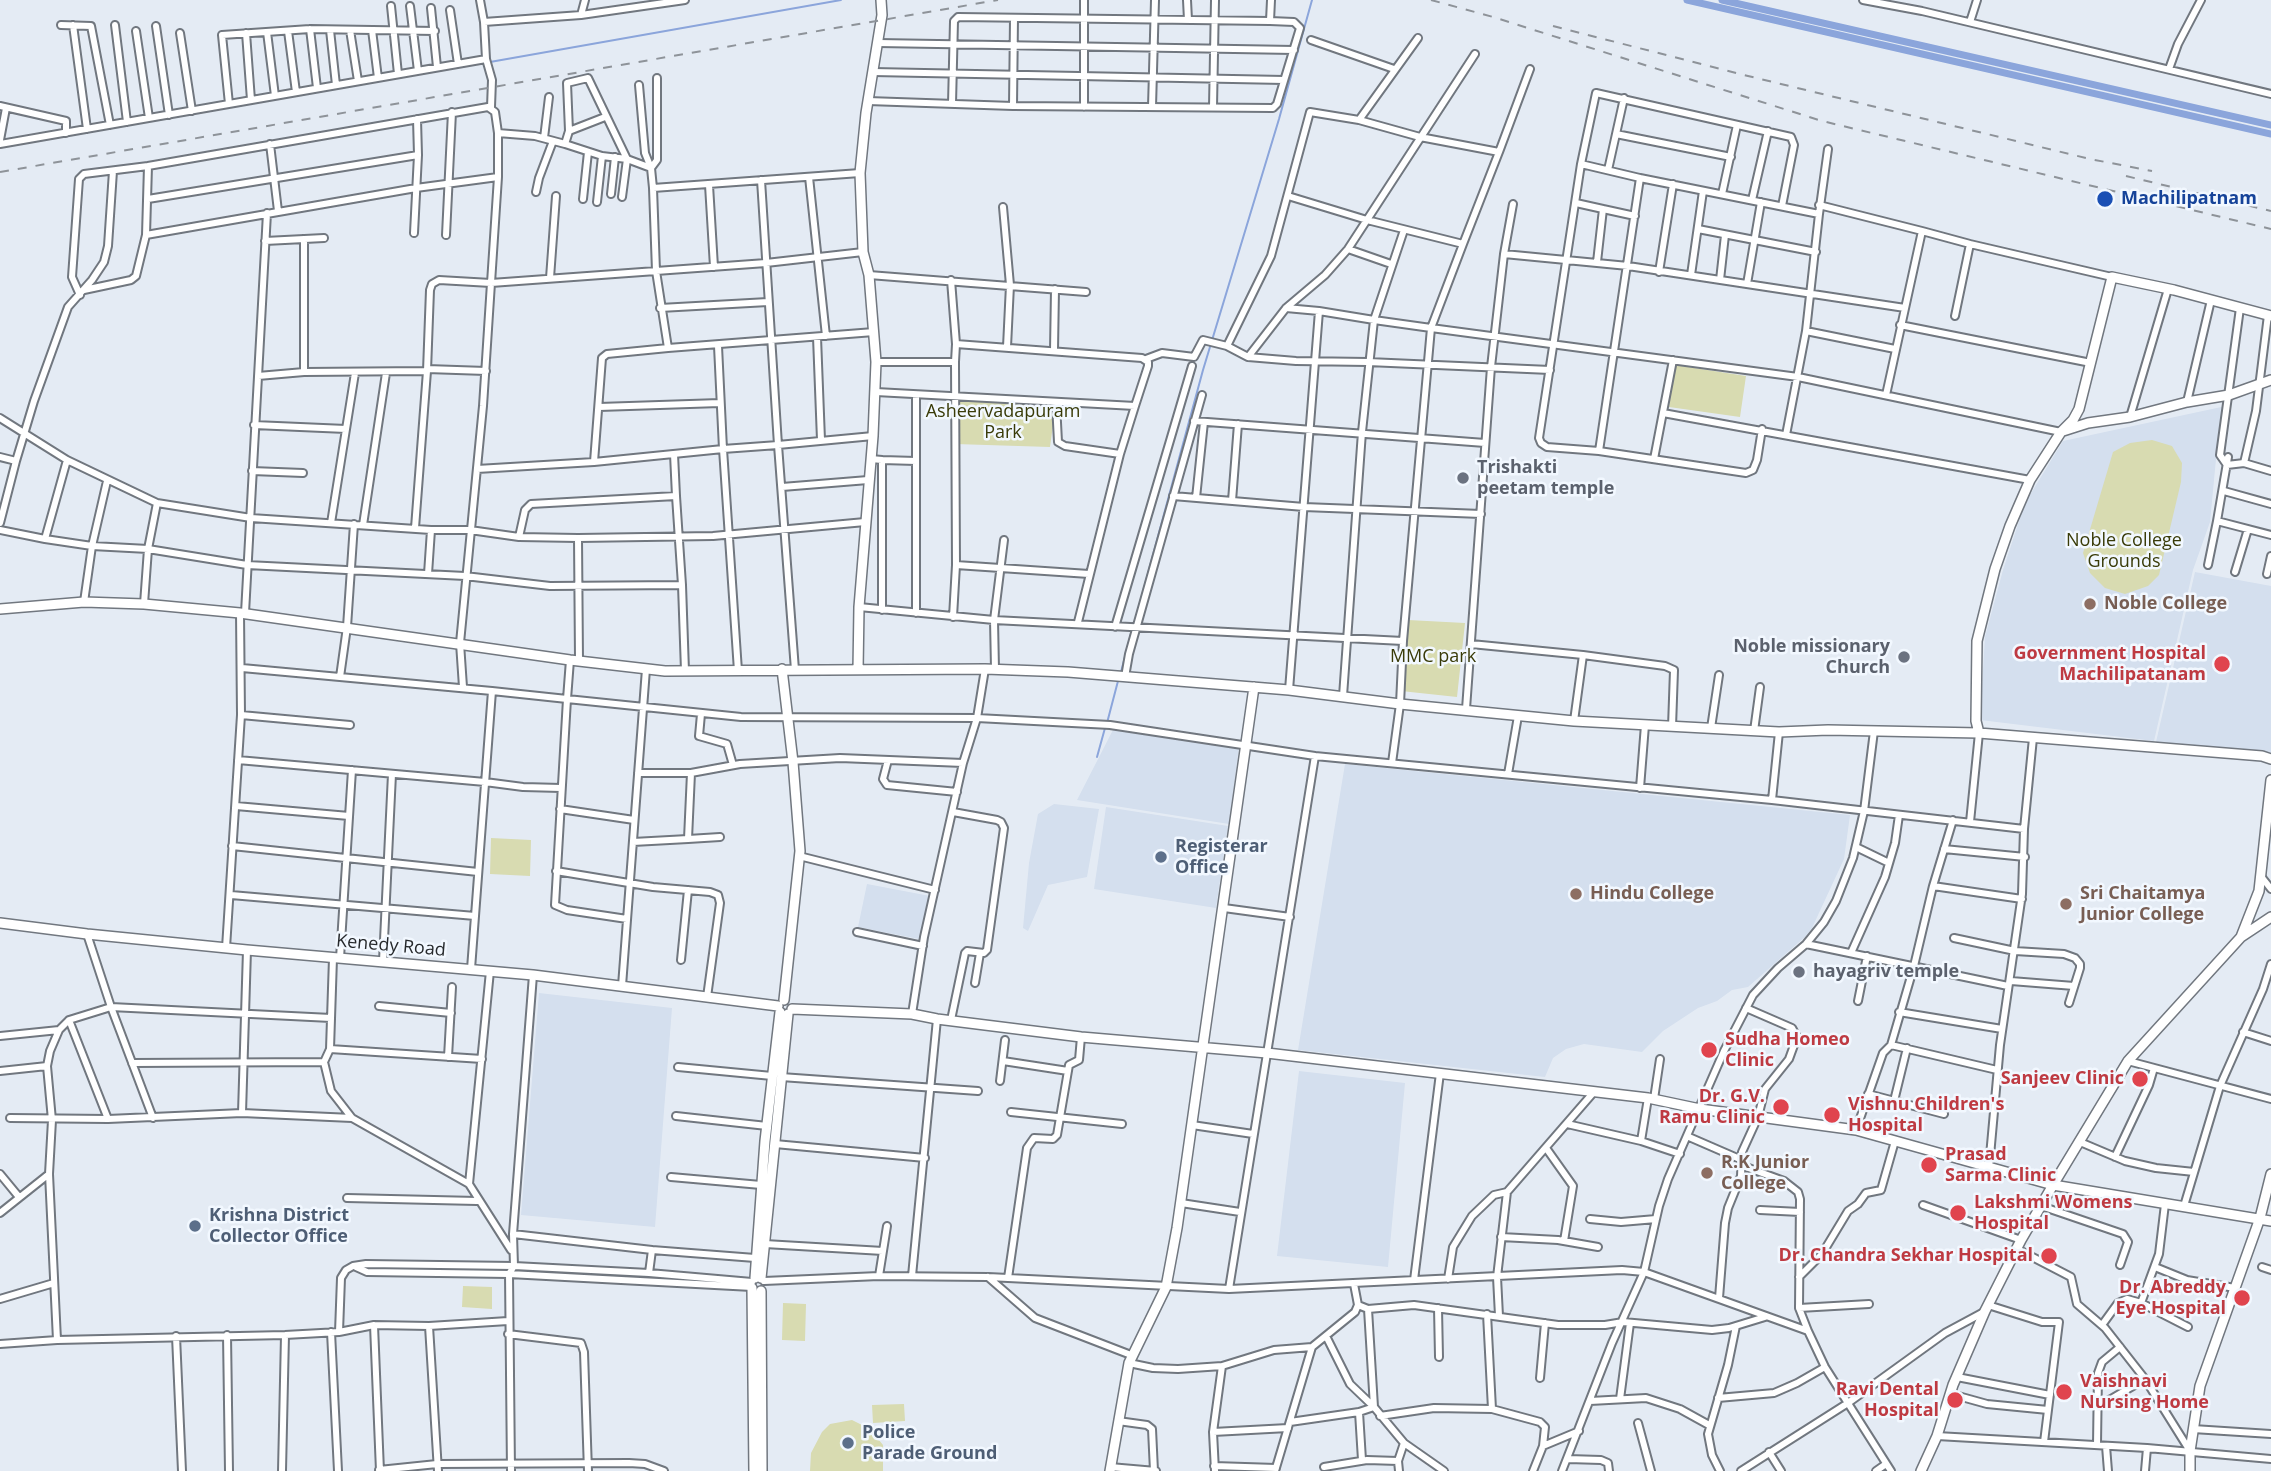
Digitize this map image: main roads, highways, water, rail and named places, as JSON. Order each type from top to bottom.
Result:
[{"type":"waterway","points":[[490,62],[841,0]]},
{"type":"waterway","points":[[1134,625],[1203,370],[1312,0]]},
{"type":"waterway","points":[[1687,0],[2271,134]]},
{"type":"waterway","points":[[1722,0],[2271,125]]},
{"type":"waterway","points":[[1121,672],[1132,630]]},
{"type":"waterway","points":[[1107,723],[1118,681]]},
{"type":"waterway","points":[[1097,757],[1105,728]]},
{"type":"railway","points":[[0,172],[998,0]]},
{"type":"railway","points":[[1431,0],[1822,121],[2271,229]]},
{"type":"railway","points":[[1553,26],[2090,159],[2152,171]]},
{"type":"railway","points":[[2126,176],[2271,211]]},
{"type":"place","name":"Machilipatnam","points":[[2105,199]]},
{"type":"place","name":"Trishakti peetam temple","points":[[1463,478]]},
{"type":"place","name":"Noble College","points":[[2090,604]]},
{"type":"place","name":"Noble missionary Church","points":[[1904,657]]},
{"type":"place","name":"Government Hospital Machilipatanam","points":[[2222,664]]},
{"type":"place","name":"Registerar Office","points":[[1161,857]]},
{"type":"place","name":"Hindu College","points":[[1576,894]]},
{"type":"place","name":"Sri Chaitamya Junior College","points":[[2066,904]]},
{"type":"place","name":"hayagriv temple","points":[[1799,972]]},
{"type":"place","name":"Sudha Homeo Clinic","points":[[1709,1050]]},
{"type":"place","name":"Sanjeev Clinic","points":[[2140,1079]]},
{"type":"place","name":"Dr. G.V. Ramu Clinic","points":[[1781,1107]]},
{"type":"place","name":"Vishnu Children's Hospital","points":[[1832,1115]]},
{"type":"place","name":"Prasad Sarma Clinic","points":[[1929,1165]]},
{"type":"place","name":"R.K Junior College","points":[[1707,1173]]},
{"type":"place","name":"Lakshmi Womens Hospital","points":[[1958,1213]]},
{"type":"place","name":"Krishna District Collector Office","points":[[195,1226]]},
{"type":"place","name":"Dr. Chandra Sekhar Hospital","points":[[2049,1256]]},
{"type":"place","name":"Dr. Abreddy Eye Hospital","points":[[2242,1298]]},
{"type":"place","name":"Vaishnavi Nursing Home","points":[[2064,1392]]},
{"type":"place","name":"Ravi Dental Hospital","points":[[1955,1400]]},
{"type":"place","name":"Police Parade Ground","points":[[848,1443]]},
{"type":"park label","name":"Asheervadapuram Park","points":[[1003,422]]},
{"type":"park label","name":"Noble College Grounds","points":[[2124,551]]},
{"type":"park label","name":"MMC park","points":[[1433,657]]}]
